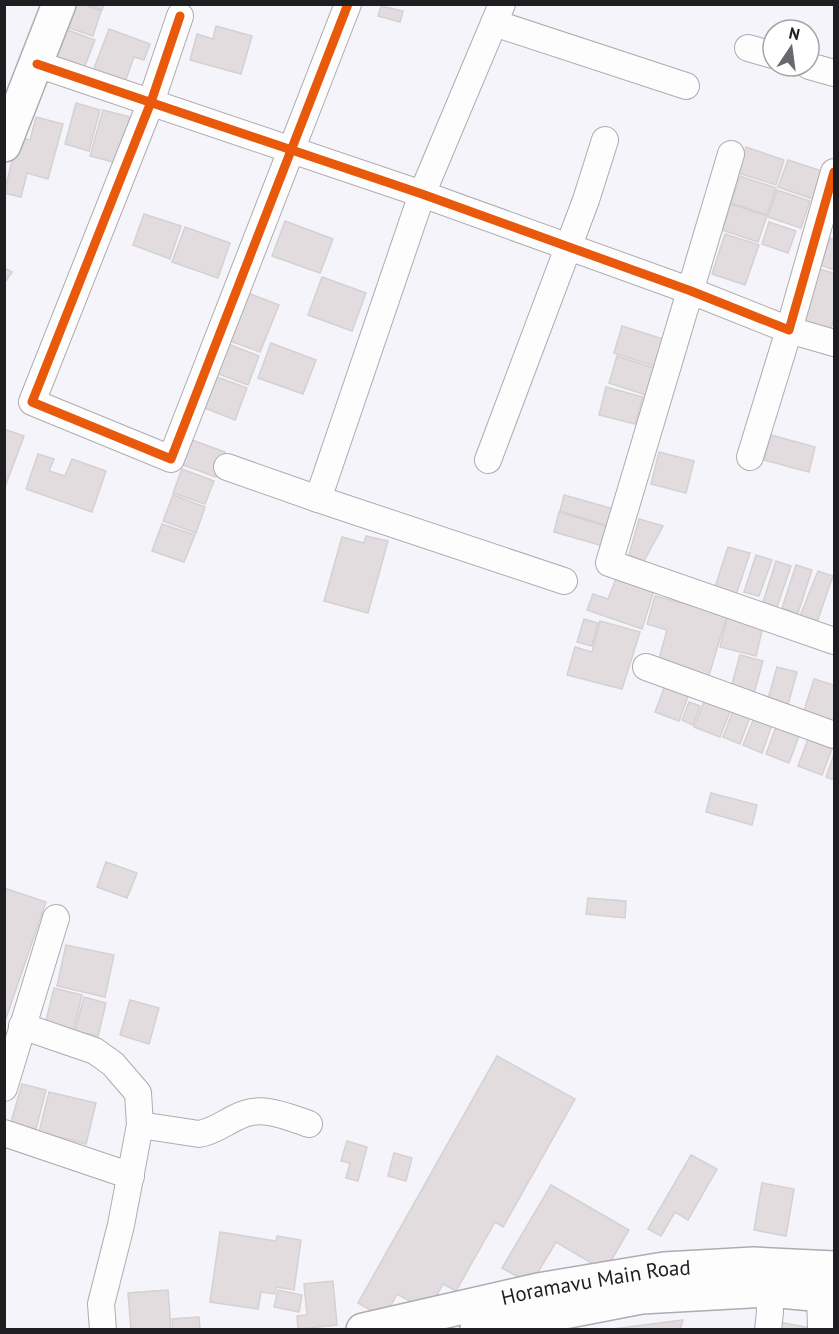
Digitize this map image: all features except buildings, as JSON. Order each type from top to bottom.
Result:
[{"type":"main road","points":[[4,145],[59,4]]},
{"type":"main road","name":"Horamavu Main Road","points":[[473,1329],[506,1317],[580,1282],[664,1269],[754,1264],[830,1286]]},
{"type":"main road","name":"Horamavu Main Road","points":[[363,1329],[506,1317],[641,1297],[830,1286]]},
{"type":"street","points":[[180,16],[151,102],[32,402],[171,459],[348,4]]},
{"type":"street","points":[[318,499],[422,194],[498,14],[686,86]]},
{"type":"street","points":[[748,48],[761,52]]},
{"type":"street","points":[[37,64],[422,194],[566,248],[691,291],[789,330],[834,343]]},
{"type":"street","points":[[488,460],[586,200],[605,140]]},
{"type":"street","points":[[730,154],[609,563],[834,641]]},
{"type":"street","points":[[750,457],[834,172]]},
{"type":"street","points":[[227,467],[564,581]]},
{"type":"street","points":[[646,667],[834,735]]},
{"type":"street","points":[[4,1088],[56,918]]},
{"type":"street","points":[[22,1026],[94,1051],[114,1064],[138,1093],[140,1125],[131,1176],[101,1304],[103,1329]]},
{"type":"street","points":[[140,1125],[199,1134],[208,1132],[240,1115],[265,1110],[309,1124]]},
{"type":"street","points":[[4,1133],[131,1176]]},
{"type":"street","points":[[821,1329],[830,1286]]},
{"type":"street","points":[[768,1329],[769,1290]]},
{"type":"cycle path","points":[[180,16],[151,102],[32,402],[171,459],[348,4]]},
{"type":"cycle path","points":[[37,64],[422,194],[691,291],[789,330],[834,172]]}]
